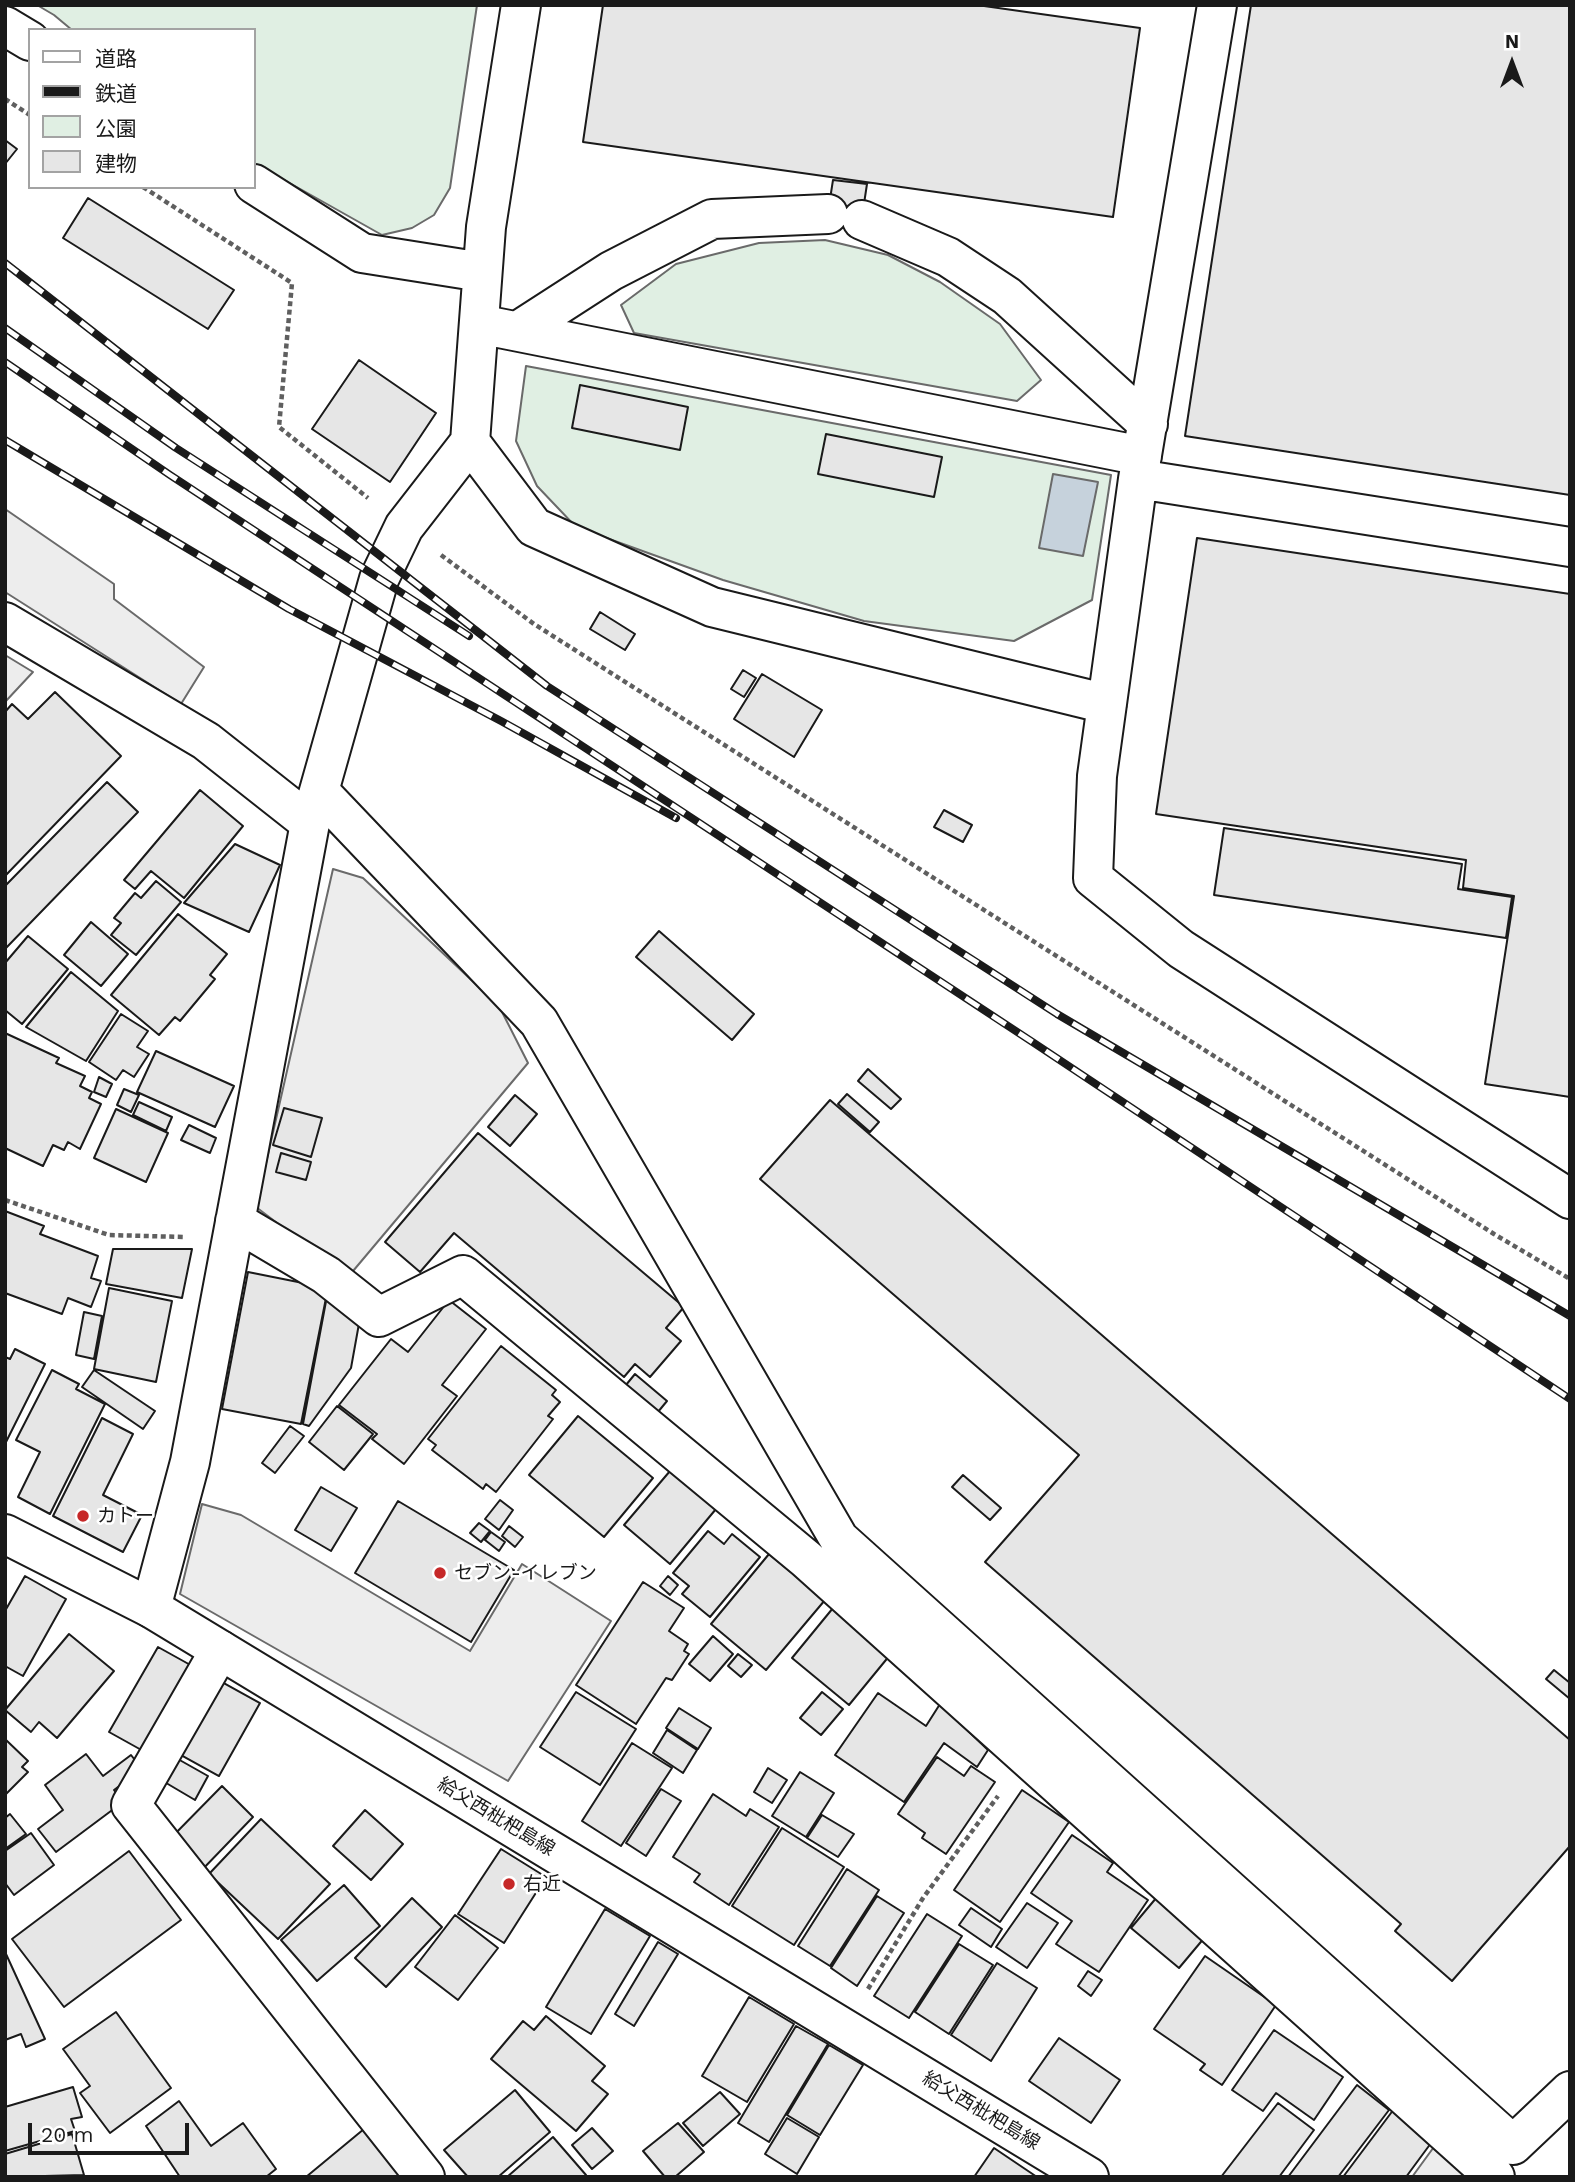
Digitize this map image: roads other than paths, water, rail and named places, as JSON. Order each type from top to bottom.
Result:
[{"type":"street","points":[[151,1608],[190,1462],[314,807],[379,579],[404,527],[470,442],[486,227],[521,5]]},
{"type":"street","points":[[1217,5],[1143,453],[1097,776],[1093,878],[1181,949],[1570,1199]]},
{"type":"street","points":[[5,26],[28,40]]},
{"type":"street","points":[[256,185],[362,253],[482,272]]},
{"type":"street","points":[[518,331],[611,271],[712,219],[845,217],[948,257],[1007,296],[1143,453]]},
{"type":"street","points":[[479,324],[1143,453],[1570,547]]},
{"type":"street","points":[[470,442],[534,527],[712,607],[1108,704]]},
{"type":"street","points":[[5,622],[314,807],[539,1022],[839,1539],[1513,2145],[1570,2091]]},
{"type":"street","points":[[234,1229],[326,1275],[379,1317],[464,1275],[806,1559],[1495,2177]]},
{"type":"street","name":"給父西枇杷島線","points":[[5,1534],[151,1608],[1089,2177]]},
{"type":"street","points":[[220,1650],[131,1805],[425,2177]]},
{"type":"railway","points":[[5,263],[547,686],[1057,1014],[1570,1316]]},
{"type":"railway","points":[[5,328],[176,448],[469,636]]},
{"type":"railway","points":[[5,362],[170,475],[1570,1399]]},
{"type":"railway","points":[[5,440],[289,609],[501,721],[676,818]]},
{"type":"place","name":"カトー","points":[[83,1516]]},
{"type":"place","name":"セブン-イレブン","points":[[440,1573]]},
{"type":"place","name":"右近","points":[[509,1884]]}]
